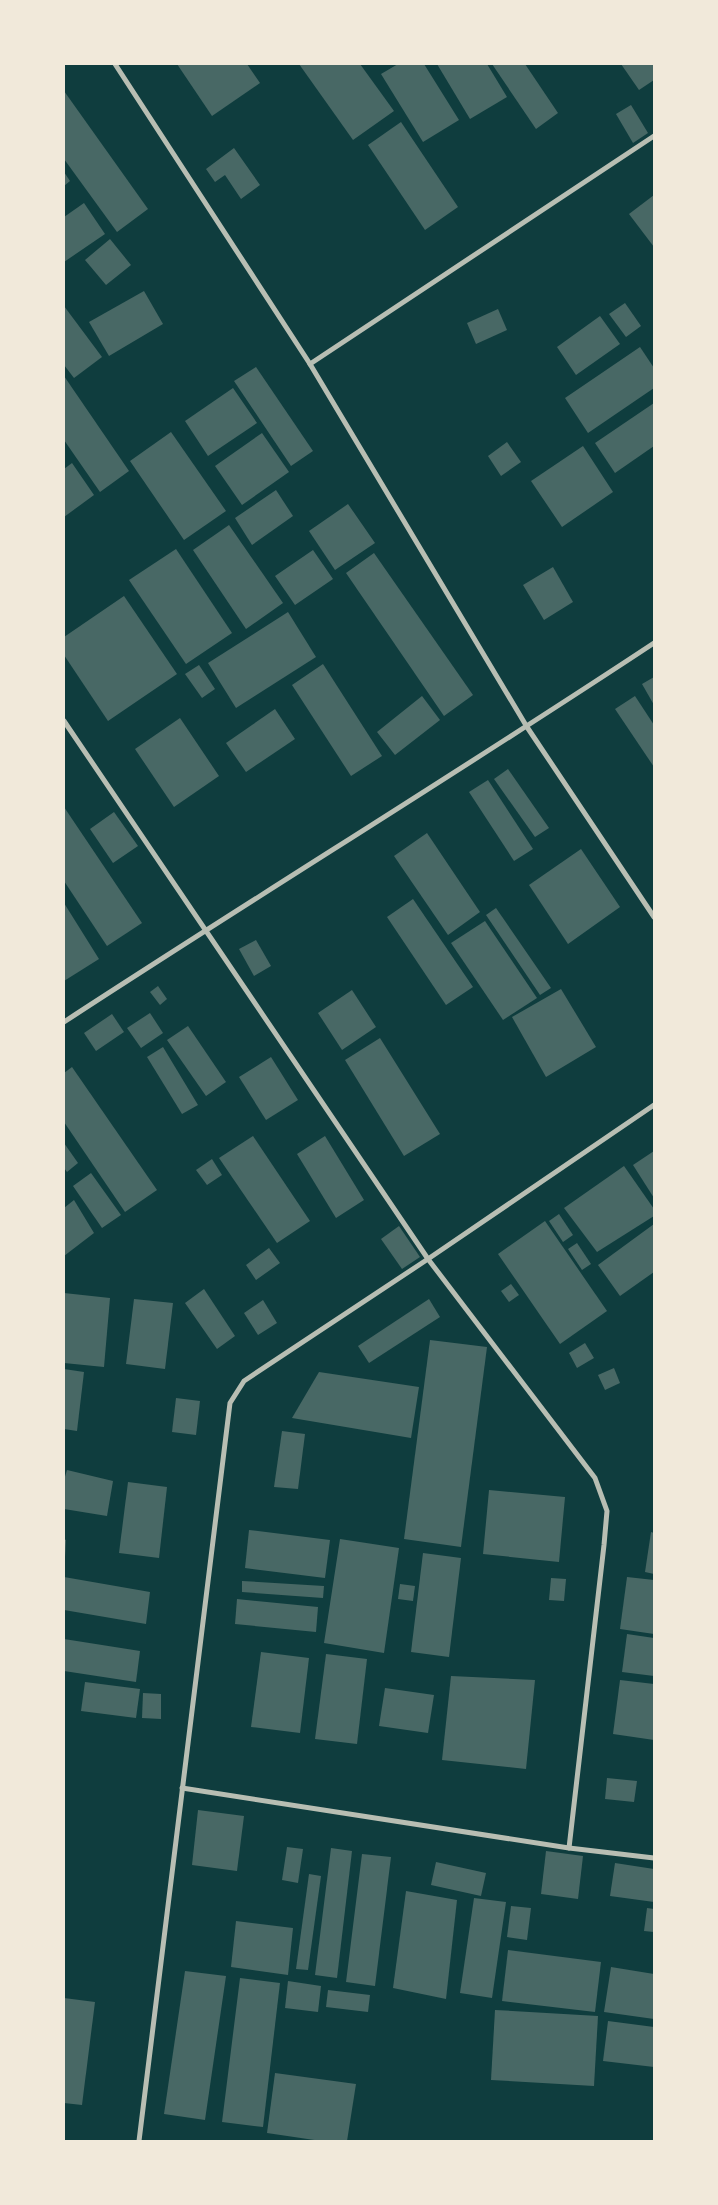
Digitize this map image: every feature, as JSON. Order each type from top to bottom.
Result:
[{"type":"street","points":[[114,64],[310,364],[527,728],[654,917]]},
{"type":"street","points":[[310,364],[654,136]]},
{"type":"street","points":[[64,1022],[206,930],[527,728],[654,643]]},
{"type":"street","points":[[64,721],[428,1259],[594,1478],[607,1511],[569,1848]]},
{"type":"street","points":[[139,2141],[230,1403],[244,1381],[428,1259],[654,1104]]},
{"type":"street","points":[[182,1788],[569,1848],[654,1858]]},
{"type":"building","points":[[177,64],[247,64],[260,83],[212,116]]},
{"type":"building","points":[[299,64],[360,64],[394,111],[353,140]]},
{"type":"building","points":[[398,64],[424,64],[459,120],[423,142],[381,74]]},
{"type":"building","points":[[437,64],[487,64],[507,97],[470,119]]},
{"type":"building","points":[[492,64],[525,64],[558,113],[536,129]]},
{"type":"building","points":[[621,64],[654,64],[654,80],[639,90]]},
{"type":"building","points":[[64,91],[148,209],[117,232],[64,159]]},
{"type":"building","points":[[631,105],[648,133],[633,143],[616,114]]},
{"type":"building","points":[[401,122],[458,207],[425,230],[368,145]]},
{"type":"building","points":[[234,148],[260,185],[241,199],[225,175],[215,182],[206,169]]},
{"type":"building","points":[[64,172],[70,181],[64,186]]},
{"type":"building","points":[[654,195],[654,247],[629,214]]},
{"type":"building","points":[[84,203],[105,234],[64,262],[64,217]]},
{"type":"building","points":[[110,239],[131,265],[106,285],[85,260]]},
{"type":"building","points":[[144,291],[163,324],[109,356],[89,322]]},
{"type":"building","points":[[625,303],[641,326],[626,337],[609,314]]},
{"type":"building","points":[[64,306],[102,357],[74,378],[64,365]]},
{"type":"building","points":[[498,309],[507,330],[476,344],[467,323]]},
{"type":"building","points":[[600,316],[620,344],[576,375],[557,347]]},
{"type":"building","points":[[640,347],[654,368],[654,388],[588,433],[565,398]]},
{"type":"building","points":[[256,367],[313,451],[291,466],[234,381]]},
{"type":"building","points":[[64,376],[129,471],[100,492],[64,440]]},
{"type":"building","points":[[233,388],[257,423],[208,456],[185,421]]},
{"type":"building","points":[[654,403],[654,446],[615,473],[595,443]]},
{"type":"building","points":[[171,432],[226,511],[184,540],[130,461]]},
{"type":"building","points":[[262,433],[289,472],[242,505],[215,466]]},
{"type":"building","points":[[507,442],[521,462],[501,476],[488,456]]},
{"type":"building","points":[[583,446],[613,492],[562,527],[531,481]]},
{"type":"building","points":[[72,463],[94,495],[64,517],[64,469]]},
{"type":"building","points":[[276,490],[293,516],[252,545],[235,518]]},
{"type":"building","points":[[348,504],[375,543],[335,570],[309,531]]},
{"type":"building","points":[[229,525],[283,603],[246,629],[193,550]]},
{"type":"building","points":[[176,549],[232,633],[186,664],[129,580]]},
{"type":"building","points":[[313,550],[333,579],[295,605],[275,576]]},
{"type":"building","points":[[374,553],[473,695],[444,716],[346,573]]},
{"type":"building","points":[[553,567],[573,602],[544,620],[523,585]]},
{"type":"building","points":[[124,596],[177,674],[108,721],[64,655],[64,637]]},
{"type":"building","points":[[288,612],[316,657],[236,708],[208,663]]},
{"type":"building","points":[[323,664],[382,756],[351,776],[292,685]]},
{"type":"building","points":[[199,665],[215,689],[202,698],[185,674]]},
{"type":"building","points":[[654,677],[654,705],[642,684]]},
{"type":"building","points":[[422,696],[440,720],[395,755],[377,732]]},
{"type":"building","points":[[635,696],[654,725],[654,767],[615,709]]},
{"type":"building","points":[[275,709],[295,739],[246,772],[226,743]]},
{"type":"building","points":[[180,718],[219,776],[174,807],[135,749]]},
{"type":"building","points":[[508,769],[549,828],[535,837],[494,779]]},
{"type":"building","points":[[488,780],[533,849],[514,861],[469,792]]},
{"type":"building","points":[[64,807],[142,923],[107,946],[64,881]]},
{"type":"building","points":[[114,812],[138,846],[113,863],[90,829]]},
{"type":"building","points":[[427,833],[480,912],[448,935],[394,856]]},
{"type":"building","points":[[581,849],[620,907],[568,944],[529,885]]},
{"type":"building","points":[[413,899],[473,987],[446,1005],[387,917]]},
{"type":"building","points":[[64,903],[99,959],[64,981]]},
{"type":"building","points":[[496,908],[551,988],[540,995],[486,915]]},
{"type":"building","points":[[485,921],[537,998],[503,1020],[451,943]]},
{"type":"building","points":[[256,940],[271,966],[254,976],[239,949]]},
{"type":"building","points":[[158,986],[167,999],[160,1005],[150,992]]},
{"type":"building","points":[[561,989],[596,1047],[546,1077],[512,1017]]},
{"type":"building","points":[[352,990],[376,1027],[342,1050],[318,1013]]},
{"type":"building","points":[[150,1013],[163,1033],[141,1048],[127,1028]]},
{"type":"building","points":[[112,1014],[124,1032],[96,1051],[84,1033]]},
{"type":"building","points":[[188,1026],[226,1082],[206,1096],[167,1040]]},
{"type":"building","points":[[380,1038],[440,1134],[404,1156],[345,1060]]},
{"type":"building","points":[[163,1047],[198,1105],[182,1114],[147,1057]]},
{"type":"building","points":[[271,1057],[298,1100],[266,1120],[239,1077]]},
{"type":"building","points":[[72,1067],[157,1190],[125,1212],[64,1122],[64,1073]]},
{"type":"building","points":[[253,1136],[310,1221],[277,1243],[219,1158]]},
{"type":"building","points":[[325,1136],[364,1200],[336,1218],[297,1154]]},
{"type":"building","points":[[64,1143],[78,1163],[67,1172],[64,1168]]},
{"type":"building","points":[[654,1151],[654,1198],[633,1165]]},
{"type":"building","points":[[212,1159],[222,1175],[207,1185],[196,1170]]},
{"type":"building","points":[[624,1166],[654,1209],[654,1216],[597,1252],[564,1208]]},
{"type":"building","points":[[91,1173],[121,1215],[102,1228],[73,1186]]},
{"type":"building","points":[[74,1200],[94,1233],[64,1256],[64,1208]]},
{"type":"building","points":[[559,1214],[573,1235],[563,1242],[549,1221]]},
{"type":"building","points":[[545,1221],[607,1311],[560,1344],[498,1254]]},
{"type":"building","points":[[654,1224],[654,1272],[620,1296],[598,1265]]},
{"type":"building","points":[[399,1226],[420,1257],[402,1269],[381,1239]]},
{"type":"building","points":[[577,1243],[591,1264],[582,1270],[568,1249]]},
{"type":"building","points":[[269,1248],[280,1263],[256,1280],[246,1265]]},
{"type":"building","points":[[511,1284],[519,1295],[509,1302],[501,1291]]},
{"type":"building","points":[[204,1289],[235,1336],[217,1349],[185,1303]]},
{"type":"building","points":[[64,1293],[110,1298],[104,1367],[64,1363]]},
{"type":"building","points":[[134,1299],[173,1303],[165,1369],[126,1364]]},
{"type":"building","points":[[429,1299],[440,1317],[369,1363],[358,1346]]},
{"type":"building","points":[[263,1300],[277,1323],[258,1335],[244,1313]]},
{"type":"building","points":[[430,1340],[487,1347],[461,1547],[404,1539]]},
{"type":"building","points":[[585,1343],[594,1358],[577,1368],[569,1353]]},
{"type":"building","points":[[614,1368],[620,1383],[605,1390],[598,1375]]},
{"type":"building","points":[[64,1369],[84,1372],[77,1431],[64,1429]]},
{"type":"building","points":[[319,1372],[419,1387],[411,1438],[292,1418]]},
{"type":"building","points":[[176,1398],[200,1401],[196,1435],[172,1432]]},
{"type":"building","points":[[282,1431],[305,1434],[298,1489],[274,1487]]},
{"type":"building","points":[[67,1470],[113,1481],[107,1516],[64,1509],[64,1480]]},
{"type":"building","points":[[128,1482],[167,1487],[159,1558],[119,1553]]},
{"type":"building","points":[[489,1490],[565,1497],[559,1562],[483,1554]]},
{"type":"building","points":[[249,1530],[330,1540],[325,1578],[245,1568]]},
{"type":"building","points":[[651,1532],[654,1533],[654,1574],[645,1572]]},
{"type":"building","points":[[64,1539],[66,1540],[65,1557],[64,1557]]},
{"type":"building","points":[[340,1539],[399,1548],[384,1653],[324,1643]]},
{"type":"building","points":[[423,1553],[461,1558],[449,1657],[411,1652]]},
{"type":"building","points":[[64,1577],[150,1592],[146,1624],[64,1610]]},
{"type":"building","points":[[627,1577],[654,1580],[654,1634],[620,1629]]},
{"type":"building","points":[[551,1578],[566,1579],[564,1601],[549,1600]]},
{"type":"building","points":[[242,1581],[324,1586],[323,1598],[242,1592]]},
{"type":"building","points":[[400,1584],[415,1586],[413,1601],[398,1599]]},
{"type":"building","points":[[237,1599],[318,1607],[316,1632],[235,1624]]},
{"type":"building","points":[[627,1634],[654,1638],[654,1676],[622,1672]]},
{"type":"building","points":[[64,1639],[140,1651],[136,1682],[64,1671]]},
{"type":"building","points":[[261,1652],[309,1658],[300,1733],[251,1727]]},
{"type":"building","points":[[326,1654],[367,1659],[357,1744],[315,1739]]},
{"type":"building","points":[[451,1676],[535,1680],[526,1769],[442,1760]]},
{"type":"building","points":[[620,1680],[654,1684],[654,1740],[613,1734]]},
{"type":"building","points":[[85,1682],[140,1689],[136,1718],[81,1711]]},
{"type":"building","points":[[385,1688],[434,1695],[428,1733],[379,1726]]},
{"type":"building","points":[[143,1693],[161,1694],[161,1719],[142,1718]]},
{"type":"building","points":[[607,1778],[637,1781],[634,1802],[605,1799]]},
{"type":"building","points":[[198,1810],[244,1816],[237,1871],[192,1865]]},
{"type":"building","points":[[287,1847],[303,1849],[298,1883],[282,1880]]},
{"type":"building","points":[[331,1848],[352,1851],[337,1978],[315,1975]]},
{"type":"building","points":[[546,1851],[583,1856],[578,1899],[541,1894]]},
{"type":"building","points":[[362,1854],[391,1857],[375,1986],[346,1982]]},
{"type":"building","points":[[436,1862],[486,1873],[481,1896],[431,1885]]},
{"type":"building","points":[[615,1863],[654,1869],[654,1902],[610,1896]]},
{"type":"building","points":[[309,1874],[321,1876],[308,1970],[296,1969]]},
{"type":"building","points":[[406,1891],[457,1900],[446,1999],[393,1988]]},
{"type":"building","points":[[474,1898],[506,1902],[492,1998],[460,1993]]},
{"type":"building","points":[[511,1906],[531,1908],[527,1940],[507,1937]]},
{"type":"building","points":[[647,1908],[654,1909],[654,1932],[644,1931]]},
{"type":"building","points":[[236,1921],[293,1928],[288,1975],[231,1967]]},
{"type":"building","points":[[508,1950],[601,1962],[595,2012],[502,2001]]},
{"type":"building","points":[[611,1967],[654,1974],[654,2019],[604,2012]]},
{"type":"building","points":[[185,1971],[226,1976],[205,2120],[164,2114]]},
{"type":"building","points":[[240,1978],[280,1983],[263,2127],[222,2122]]},
{"type":"building","points":[[288,1981],[321,1986],[318,2012],[285,2008]]},
{"type":"building","points":[[328,1990],[370,1995],[368,2012],[326,2007]]},
{"type":"building","points":[[64,1998],[95,2002],[82,2105],[64,2103]]},
{"type":"building","points":[[495,2010],[598,2016],[594,2086],[491,2080]]},
{"type":"building","points":[[608,2021],[654,2027],[654,2067],[603,2061]]},
{"type":"building","points":[[275,2073],[356,2084],[347,2141],[321,2141],[267,2133]]}]
